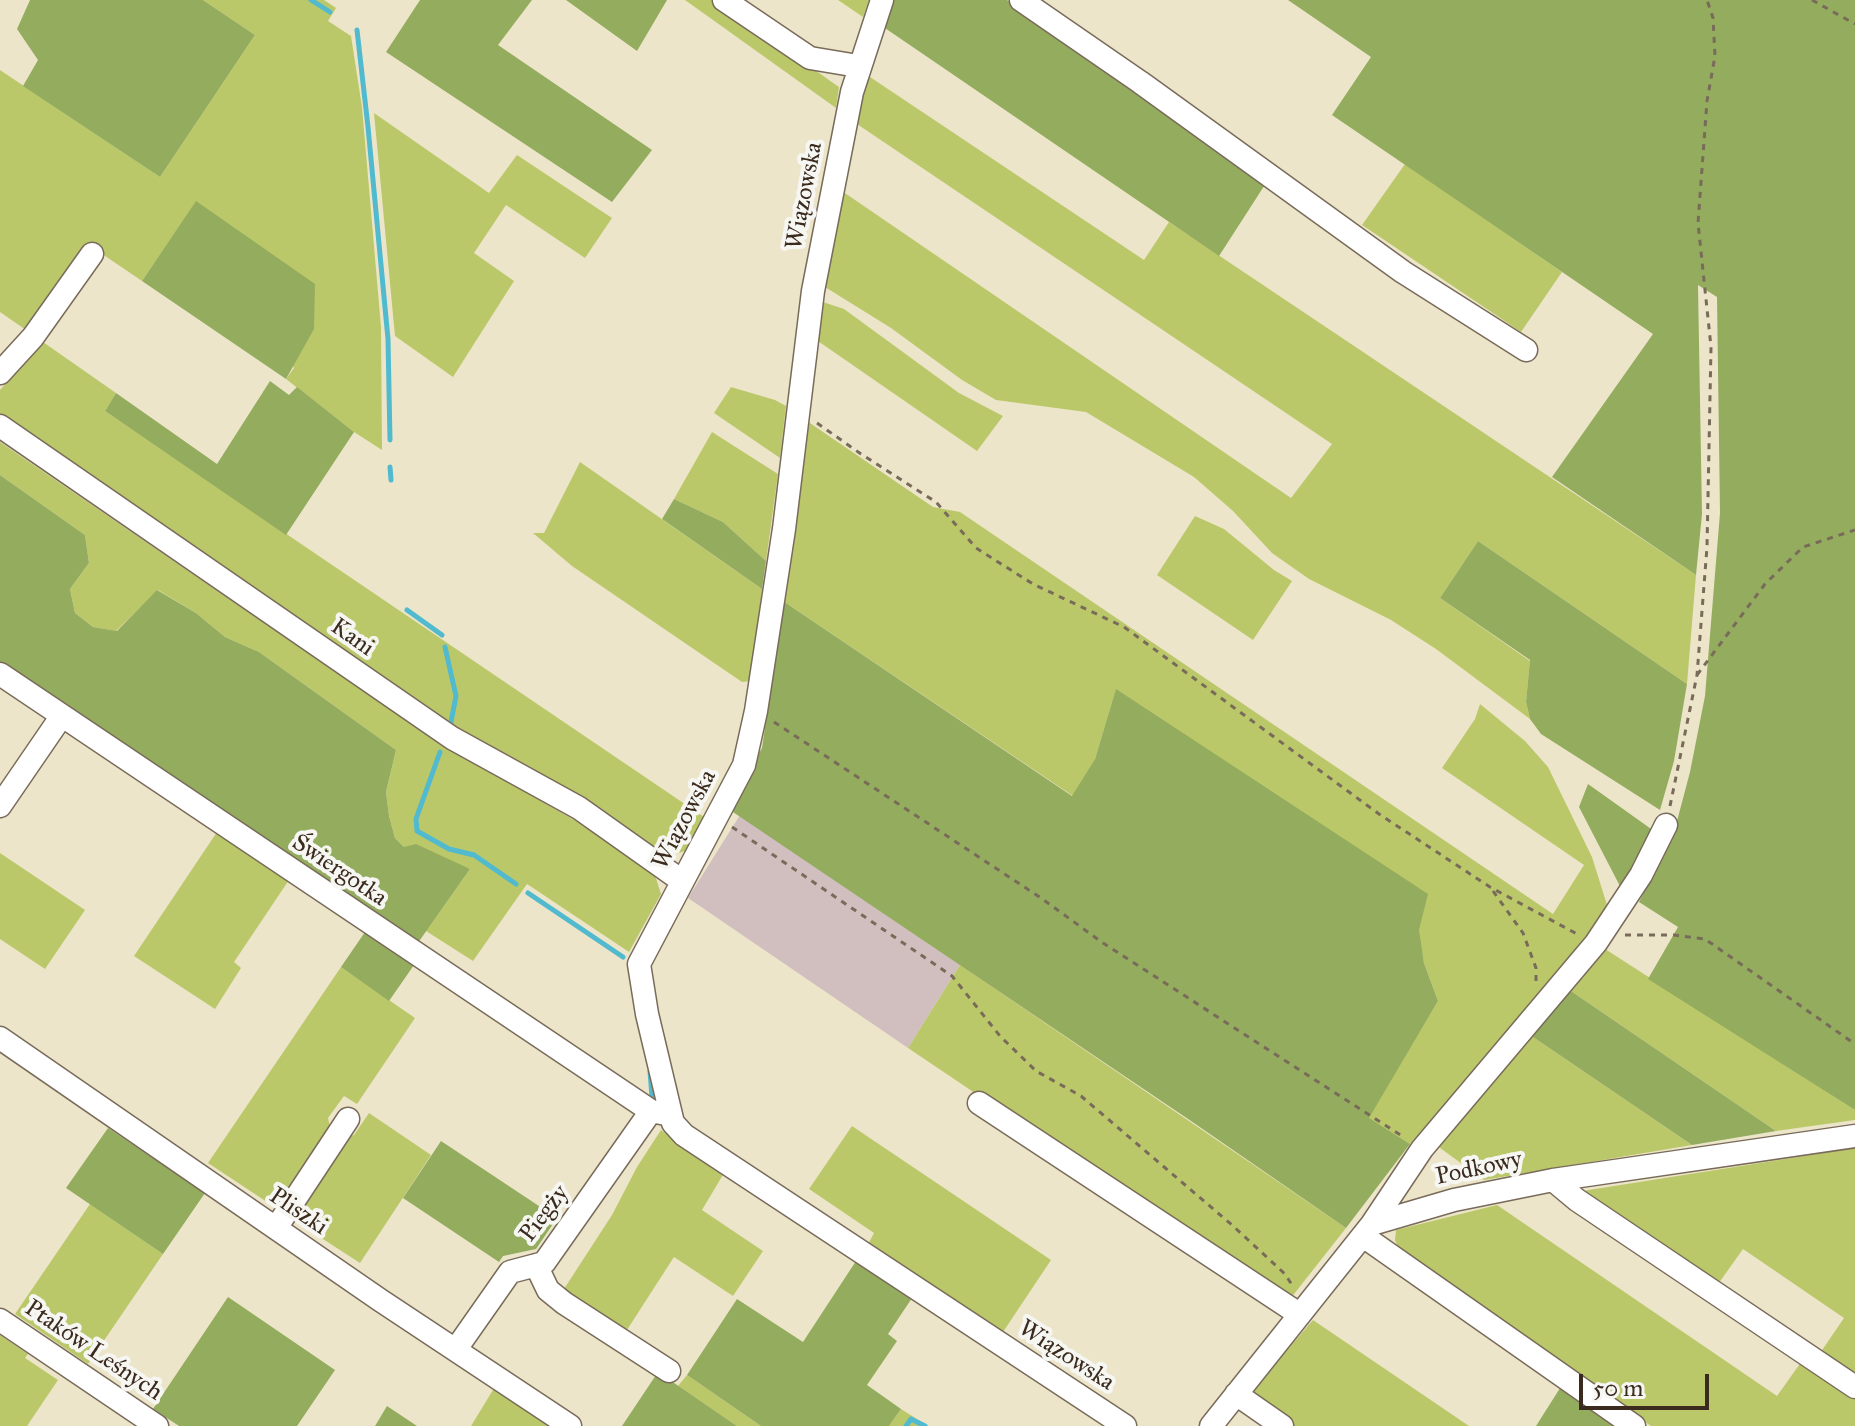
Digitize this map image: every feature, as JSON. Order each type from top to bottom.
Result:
[{"type":"street","points":[[724,0],[810,58],[858,66]]},
{"type":"street","name":"Wiązowska","points":[[882,0],[858,66],[813,291],[784,529],[756,711],[744,765],[639,964],[661,1113],[684,1135],[1125,1426]]},
{"type":"street","points":[[1021,0],[1403,272],[1526,350]]},
{"type":"street","points":[[0,373],[33,337],[92,254]]},
{"type":"street","name":"Kani","points":[[0,426],[452,738],[579,808],[682,881]]},
{"type":"street","name":"Świergotka","points":[[0,674],[661,1113]]},
{"type":"street","points":[[0,806],[61,717]]},
{"type":"street","points":[[1211,1426],[1368,1230],[1422,1149],[1596,943],[1641,875],[1666,825]]},
{"type":"street","name":"Pliszki","points":[[0,1038],[570,1426]]},
{"type":"street","points":[[979,1103],[1302,1309]]},
{"type":"street","name":"Piegży","points":[[456,1349],[510,1272],[544,1263],[661,1113]]},
{"type":"street","points":[[276,1228],[348,1119]]},
{"type":"street","name":"Podkowy","points":[[1368,1230],[1454,1200],[1553,1180],[1855,1136]]},
{"type":"street","points":[[1553,1180],[1577,1200],[1855,1387]]},
{"type":"street","points":[[1368,1230],[1634,1426]]},
{"type":"street","points":[[536,1265],[548,1290],[564,1303],[669,1371]]},
{"type":"street","name":"Ptaków Leśnych","points":[[0,1320],[157,1426]]},
{"type":"street","points":[[1236,1394],[1282,1426]]},
{"type":"path","points":[[1666,825],[1697,675],[1707,547],[1711,362],[1698,223],[1707,101],[1715,56],[1713,18],[1707,0]]},
{"type":"path","points":[[1812,0],[1855,24]]},
{"type":"path","points":[[798,409],[936,502],[976,548],[1033,584],[1124,627],[1379,814],[1490,887],[1596,943],[1622,935],[1674,935],[1705,939],[1855,1044]]},
{"type":"path","points":[[1697,675],[1765,584],[1803,547],[1855,530]]},
{"type":"path","points":[[756,711],[1041,898],[1103,943],[1422,1149]]},
{"type":"path","points":[[734,828],[952,976],[1000,1036],[1036,1071],[1081,1096],[1285,1274],[1302,1309]]},
{"type":"path","points":[[1490,887],[1523,933],[1536,968],[1536,984]]},
{"type":"shaded area","points":[[740,815],[960,965],[908,1048],[688,898]]},
{"type":"green space","points":[[30,0],[203,0],[255,35],[160,177],[23,86],[38,60],[17,29]]},
{"type":"green space","points":[[203,0],[324,0],[336,8],[328,21],[351,36],[362,107],[381,327],[382,450],[286,379],[294,368],[196,202],[142,281],[86,243],[26,330],[0,312],[0,70],[160,177],[255,35]]},
{"type":"green space","points":[[420,0],[532,0],[498,45],[652,150],[612,202],[386,52]]},
{"type":"green space","points":[[566,0],[667,0],[637,51]]},
{"type":"green space","points":[[685,0],[715,0],[839,87],[836,108]]},
{"type":"green space","points":[[838,0],[869,0],[863,17]]},
{"type":"green space","points":[[889,0],[1007,0],[1268,180],[1219,256],[879,24]]},
{"type":"green space","points":[[1288,0],[1855,0],[1855,1110],[1648,979],[1678,927],[1639,902],[1672,840],[1705,696],[1720,513],[1717,297],[1698,285],[1702,514],[1696,575],[1552,477],[1653,334],[1332,115],[1371,57]]},
{"type":"green space","points":[[867,75],[1144,260],[1169,222],[1696,575],[1687,684],[1478,541],[1440,598],[1530,661],[1526,702],[1530,719],[1436,649],[1391,620],[1309,579],[1272,553],[1233,511],[1194,477],[1086,412],[996,400],[825,287],[839,189],[1291,498],[1332,444],[854,122]]},
{"type":"green space","points":[[374,113],[489,193],[517,155],[612,218],[585,258],[506,205],[474,253],[514,281],[453,377],[395,336]]},
{"type":"green space","points":[[1405,164],[1562,272],[1521,332],[1362,225]]},
{"type":"green space","points":[[196,201],[315,284],[314,329],[286,379],[142,281]]},
{"type":"green space","points":[[820,301],[844,309],[959,393],[1003,416],[977,451],[815,339]]},
{"type":"green space","points":[[43,342],[116,393],[105,411],[704,817],[685,851],[666,857],[460,731],[0,416],[0,390]]},
{"type":"green space","points":[[270,381],[289,395],[297,387],[354,432],[286,535],[105,411],[116,393],[217,464]]},
{"type":"green space","points":[[731,387],[786,406],[780,458],[714,413]]},
{"type":"green space","points":[[804,419],[933,507],[960,512],[1553,914],[1584,865],[1442,768],[1475,719],[1480,704],[1525,741],[1548,767],[1592,857],[1607,905],[1605,917],[1590,940],[1410,1144],[1368,1118],[1438,1001],[1424,963],[1418,930],[1116,690],[1095,759],[1073,796],[783,601]]},
{"type":"green space","points":[[712,432],[778,474],[766,561],[723,522],[674,499]]},
{"type":"green space","points":[[0,442],[433,739],[588,828],[655,875],[661,894],[629,952],[527,884],[473,961],[426,931],[470,869],[404,847],[395,838],[386,792],[396,750],[259,652],[225,637],[196,613],[158,590],[116,631],[93,627],[75,613],[70,589],[89,563],[85,535],[0,475]]},
{"type":"green space","points":[[580,462],[762,589],[752,681],[742,682],[572,566],[533,533],[544,533]]},
{"type":"green space","points":[[0,475],[85,535],[89,563],[70,589],[75,613],[93,627],[117,631],[157,590],[196,613],[225,637],[259,652],[396,750],[386,792],[395,838],[404,847],[416,844],[470,869],[415,947],[0,665]]},
{"type":"green space","points":[[674,499],[723,522],[766,561],[762,589],[662,519]]},
{"type":"green space","points":[[1195,516],[1224,529],[1292,581],[1253,640],[1157,575]]},
{"type":"green space","points":[[1478,541],[1687,684],[1674,761],[1660,810],[1541,734],[1530,719],[1526,702],[1530,660],[1440,598]]},
{"type":"green space","points":[[783,601],[1072,796],[1095,759],[1116,689],[1428,894],[1419,930],[1424,963],[1438,1001],[1369,1118],[1410,1144],[1346,1228],[727,808],[762,748]]},
{"type":"green space","points":[[1588,784],[1654,831],[1622,890],[1579,807]]},
{"type":"green space","points":[[217,832],[289,880],[234,962],[241,968],[215,1009],[134,956]]},
{"type":"green space","points":[[0,853],[85,910],[45,969],[0,939]]},
{"type":"green space","points":[[365,932],[414,965],[389,1001],[341,967]]},
{"type":"green space","points":[[1602,947],[1855,1110],[1855,1120],[1776,1131],[1568,989]]},
{"type":"green space","points":[[960,965],[1346,1228],[1287,1303],[908,1048]]},
{"type":"green space","points":[[341,967],[415,1018],[357,1104],[344,1096],[328,1118],[330,1127],[276,1208],[208,1163]]},
{"type":"green space","points":[[1568,989],[1776,1131],[1692,1145],[1530,1035]]},
{"type":"green space","points":[[1530,1035],[1692,1145],[1484,1180],[1436,1145]]},
{"type":"green space","points":[[369,1113],[431,1155],[360,1263],[292,1219],[345,1137],[354,1135]]},
{"type":"green space","points":[[852,1126],[1051,1260],[1001,1335],[866,1248],[874,1233],[809,1189]]},
{"type":"green space","points":[[108,1128],[205,1193],[163,1254],[66,1188]]},
{"type":"green space","points":[[661,1130],[724,1173],[702,1210],[763,1251],[733,1296],[674,1257],[625,1333],[562,1292],[612,1215]]},
{"type":"green space","points":[[441,1141],[557,1218],[536,1249],[503,1256],[499,1262],[403,1198]]},
{"type":"green space","points":[[1855,1148],[1855,1381],[1818,1356],[1844,1318],[1743,1249],[1716,1287],[1576,1192]]},
{"type":"green space","points":[[90,1204],[163,1254],[88,1364],[15,1314]]},
{"type":"green space","points":[[1497,1205],[1777,1396],[1804,1358],[1855,1393],[1855,1426],[1651,1426],[1399,1250],[1395,1240],[1396,1230]]},
{"type":"green space","points":[[856,1261],[912,1298],[888,1334],[897,1341],[867,1385],[901,1409],[889,1426],[761,1426],[687,1375],[737,1299],[803,1342]]},
{"type":"green space","points":[[228,1297],[335,1370],[297,1426],[179,1426],[153,1409]]},
{"type":"green space","points":[[1313,1320],[1469,1426],[1294,1426],[1246,1393]]},
{"type":"green space","points":[[0,1335],[28,1354],[25,1358],[58,1380],[27,1426],[0,1426]]},
{"type":"green space","points":[[658,1372],[737,1426],[622,1426]]},
{"type":"green space","points":[[687,1375],[761,1426],[737,1426],[678,1386]]},
{"type":"green space","points":[[496,1385],[557,1426],[471,1426]]},
{"type":"green space","points":[[1562,1385],[1622,1426],[1536,1426]]},
{"type":"green space","points":[[387,1406],[417,1426],[375,1426]]},
{"type":"green space","points":[[901,1409],[928,1426],[889,1426]]},
{"type":"waterway","points":[[311,0],[330,12]]},
{"type":"waterway","points":[[357,30],[388,339],[390,440]]},
{"type":"waterway","points":[[390,467],[391,480]]},
{"type":"waterway","points":[[407,610],[442,635]]},
{"type":"waterway","points":[[445,647],[456,696],[451,722]]},
{"type":"waterway","points":[[440,752],[416,819],[417,831],[449,849],[474,855],[516,884]]},
{"type":"waterway","points":[[528,893],[623,957]]},
{"type":"waterway","points":[[650,1071],[652,1097]]},
{"type":"waterway","points":[[906,1426],[911,1419],[925,1426]]}]
